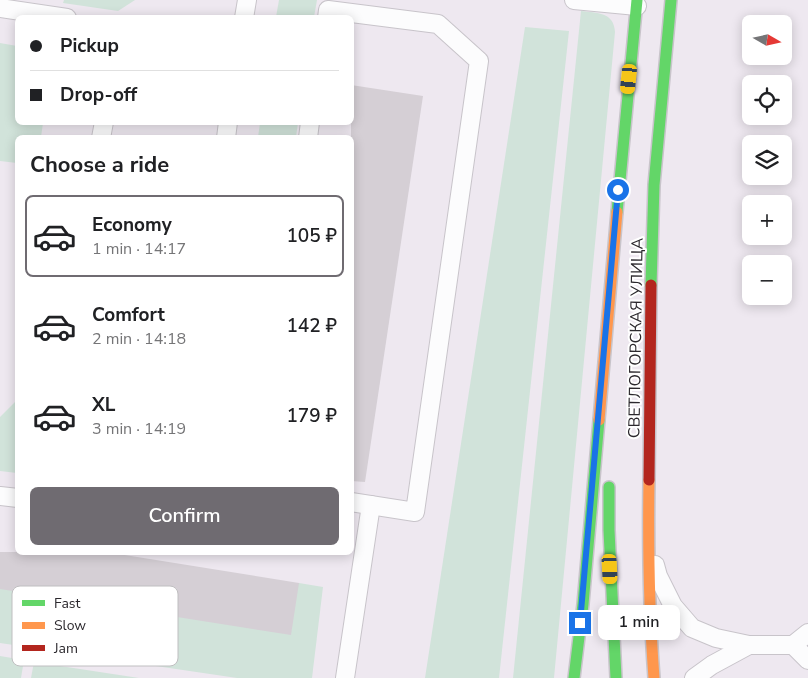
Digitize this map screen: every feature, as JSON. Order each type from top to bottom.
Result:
[{"type":"main road","name":"СВЕТЛОГОРСКАЯ УЛИЦА","points":[[654,678],[650,624],[648,532],[650,333],[654,185],[671,0]]},
{"type":"main road","points":[[574,678],[637,3]]},
{"type":"main road","name":"СВЕТЛОГОРСКАЯ УЛИЦА","points":[[610,427],[620,171]]},
{"type":"main road","points":[[609,475],[609,530],[616,678]]},
{"type":"lane","points":[[244,15],[247,0]]},
{"type":"lane","points":[[574,0],[637,3]]},
{"type":"lane","points":[[0,8],[47,15]]},
{"type":"lane","points":[[327,15],[328,10],[438,24],[479,61],[415,512],[354,502]]},
{"type":"lane","points":[[0,496],[15,498]]},
{"type":"lane","points":[[345,678],[371,505]]},
{"type":"lane","points":[[648,532],[658,576],[673,606],[692,628],[716,638],[749,645],[793,645],[808,634]]},
{"type":"lane","points":[[694,678],[712,665],[749,645]]},
{"type":"lane","points":[[793,645],[808,660]]},
{"type":"green space","points":[[64,0],[135,0],[118,11],[63,3]]},
{"type":"green space","points":[[279,0],[317,0],[314,15],[276,15]]},
{"type":"green space","points":[[581,11],[599,13],[608,17],[614,25],[615,32],[554,678],[513,678]]},
{"type":"green space","points":[[525,27],[569,31],[499,678],[425,678]]},
{"type":"green space","points":[[0,43],[15,46],[15,125],[43,125],[41,135],[15,135],[15,163],[0,161]]},
{"type":"green space","points":[[260,125],[298,125],[296,135],[258,135]]},
{"type":"green space","points":[[15,402],[15,473],[0,471],[0,417]]},
{"type":"green space","points":[[299,583],[323,587],[312,678],[237,678],[156,666],[178,666],[178,586],[150,586]]},
{"type":"green space","points":[[0,589],[12,589],[12,645],[0,643]]},
{"type":"green space","points":[[0,656],[12,658],[12,666],[23,666],[21,678],[0,678]]},
{"type":"green space","points":[[33,666],[60,666],[139,678],[31,678]]},
{"type":"building","points":[[354,85],[423,96],[365,482],[354,481],[354,135],[351,135],[351,125],[354,125]]},
{"type":"building","points":[[0,552],[15,552],[15,555],[125,555],[299,583],[291,635],[178,617],[178,586],[12,586],[12,591],[0,589]]},
{"type":"traffic: fast","points":[[617,212],[637,0]]},
{"type":"traffic: fast","points":[[651,285],[654,185],[671,0]]},
{"type":"traffic: fast","points":[[574,678],[583,604],[599,420]]},
{"type":"traffic: fast","points":[[609,487],[609,530],[616,678]]},
{"type":"traffic: slow","points":[[599,420],[617,212]]},
{"type":"traffic: slow","points":[[649,480],[649,579],[654,678]]},
{"type":"traffic: jam","points":[[649,480],[651,285]]},
{"type":"route","points":[[580,623],[618,190]]}]
